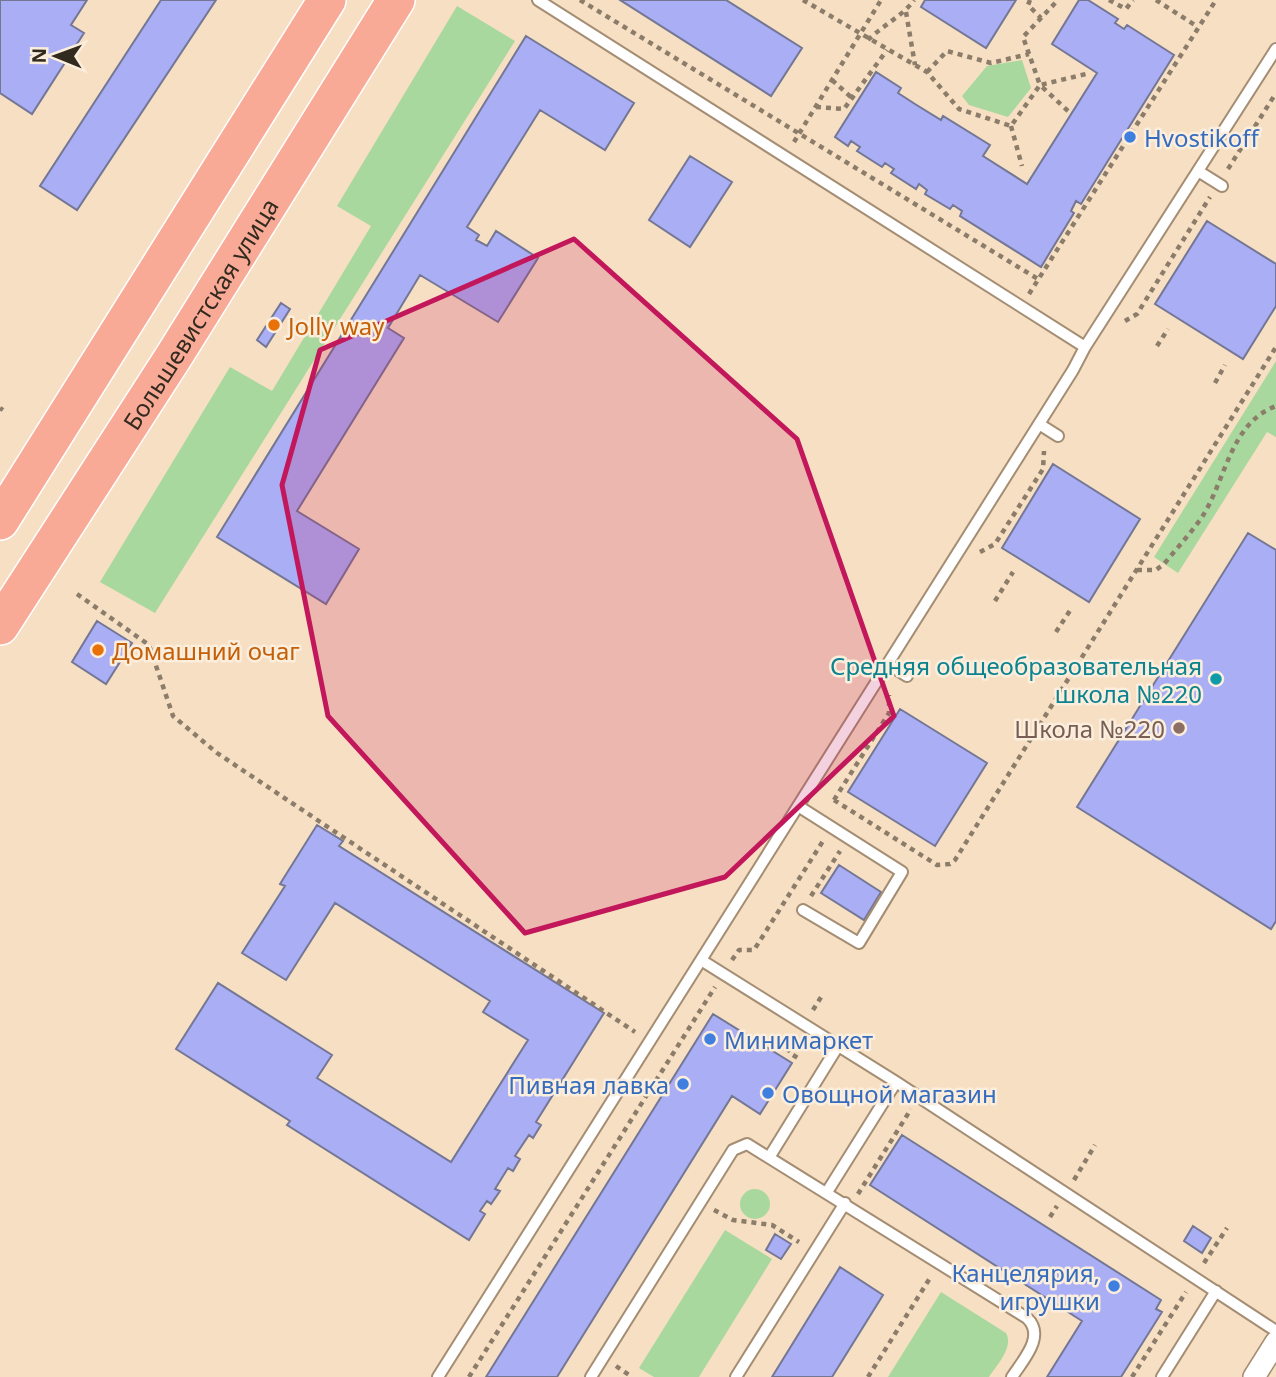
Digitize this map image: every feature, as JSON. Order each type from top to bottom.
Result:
[{"type":"highway","points":[[0,521],[327,0]]},
{"type":"highway","name":"Большевистская улица","points":[[0,626],[396,0]]},
{"type":"street","points":[[1254,1377],[1276,1342]]},
{"type":"lane","points":[[538,0],[1085,347]]},
{"type":"lane","points":[[438,1377],[1276,48]]},
{"type":"lane","points":[[1198,171],[1220,185]]},
{"type":"lane","points":[[1039,424],[1058,436]]},
{"type":"lane","points":[[888,664],[907,676]]},
{"type":"lane","points":[[798,806],[902,872],[862,941],[855,943],[803,910]]},
{"type":"lane","points":[[701,960],[896,1083],[1276,1331]]},
{"type":"lane","points":[[769,1156],[838,1046]]},
{"type":"lane","points":[[827,1192],[896,1083]]},
{"type":"lane","points":[[592,1377],[739,1145],[753,1146],[1033,1323],[1034,1343],[1012,1377]]},
{"type":"lane","points":[[736,1377],[848,1205]]},
{"type":"lane","points":[[1162,1377],[1216,1292]]},
{"type":"path","points":[[580,0],[1038,279]]},
{"type":"path","points":[[803,0],[927,72],[959,109],[1011,125]]},
{"type":"path","points":[[785,156],[881,0]]},
{"type":"path","points":[[868,40],[887,21],[906,12],[914,0]]},
{"type":"path","points":[[1030,0],[1028,5],[1041,18]]},
{"type":"path","points":[[1058,0],[1023,37],[1040,85],[1068,111]]},
{"type":"path","points":[[1110,0],[1126,9],[1133,0]]},
{"type":"path","points":[[1156,0],[1198,27]]},
{"type":"path","points":[[1021,306],[1216,0]]},
{"type":"path","points":[[906,12],[915,65]]},
{"type":"path","points":[[816,107],[844,109],[887,50]]},
{"type":"path","points":[[927,72],[947,51],[990,62],[1029,54]]},
{"type":"path","points":[[1011,125],[1040,85],[1086,74]]},
{"type":"path","points":[[832,80],[852,98]]},
{"type":"path","points":[[1127,319],[1137,314],[1276,93]]},
{"type":"path","points":[[1011,125],[1022,166]]},
{"type":"path","points":[[1157,346],[1168,329]]},
{"type":"path","points":[[834,800],[937,865],[950,864],[956,860],[1276,347]]},
{"type":"path","points":[[1214,383],[1225,365]]},
{"type":"path","points":[[1136,570],[1156,570],[1164,564],[1203,516],[1232,450],[1248,425],[1260,412],[1276,406]]},
{"type":"path","points":[[976,554],[995,544],[1043,469],[1044,450]]},
{"type":"path","points":[[995,601],[1013,572]]},
{"type":"path","points":[[77,594],[149,645],[173,716],[217,753],[650,1041]]},
{"type":"path","points":[[1056,632],[1070,609]]},
{"type":"path","points":[[803,910],[861,817]]},
{"type":"path","points":[[469,1377],[718,984]]},
{"type":"path","points":[[809,1017],[823,995]]},
{"type":"path","points":[[787,1052],[792,1045]]},
{"type":"path","points":[[793,1055],[802,1060]]},
{"type":"path","points":[[848,1205],[911,1109]]},
{"type":"path","points":[[1071,1184],[1095,1145]]},
{"type":"path","points":[[701,1202],[730,1219],[774,1226],[803,1244]]},
{"type":"path","points":[[1050,1217],[1057,1206]]},
{"type":"path","points":[[1203,1264],[1227,1228]]},
{"type":"path","points":[[868,1377],[940,1263]]},
{"type":"path","points":[[1132,1377],[1187,1290]]},
{"type":"highlighted area","points":[[574,239],[797,439],[894,716],[725,877],[525,933],[328,716],[282,485],[320,350]]},
{"type":"green space","points":[[457,6],[515,41],[155,613],[100,582],[230,367],[272,391],[371,226],[337,206]]},
{"type":"green space","points":[[1022,60],[1031,88],[1008,117],[969,105],[962,96],[987,66]]},
{"type":"green space","points":[[1276,361],[1276,437],[1267,432],[1178,573],[1154,557]]},
{"type":"green space","points":[[755,1189],[766,1193],[770,1204],[766,1215],[755,1219],[744,1215],[740,1204],[744,1193]]},
{"type":"green space","points":[[725,1230],[772,1259],[699,1377],[654,1377],[639,1368]]},
{"type":"green space","points":[[941,1292],[1006,1333],[1008,1344],[1000,1361],[989,1377],[888,1377]]},
{"type":"building","points":[[0,0],[87,0],[71,25],[84,33],[32,114],[0,93]]},
{"type":"building","points":[[161,0],[216,0],[77,210],[40,186]]},
{"type":"building","points":[[620,0],[726,0],[802,48],[771,96]]},
{"type":"building","points":[[925,0],[1016,0],[986,48],[921,7]]},
{"type":"building","points":[[1079,0],[1088,0],[1118,19],[1115,23],[1124,29],[1127,25],[1174,55],[1081,204],[1076,201],[1071,211],[1074,213],[1041,267],[960,216],[962,211],[953,205],[950,209],[925,194],[927,190],[919,184],[916,189],[891,173],[894,169],[885,163],[882,167],[857,151],[860,147],[851,141],[848,146],[835,137],[876,72],[901,88],[898,93],[915,104],[941,120],[943,116],[990,145],[983,156],[1027,184],[1097,73],[1052,44]]},
{"type":"building","points":[[526,36],[634,103],[605,150],[540,110],[467,227],[479,235],[476,240],[487,246],[496,231],[538,258],[498,322],[420,275],[388,328],[404,338],[297,511],[359,549],[326,604],[217,537]]},
{"type":"building","points":[[690,156],[732,182],[690,247],[649,220]]},
{"type":"building","points":[[1207,221],[1276,264],[1276,306],[1243,359],[1155,304]]},
{"type":"building","name":"Jolly way","points":[[281,303],[290,309],[266,347],[257,340]]},
{"type":"building","points":[[1053,464],[1140,519],[1089,602],[1002,548]]},
{"type":"building","name":"Средняя общеобразовательная школа №220","points":[[1248,533],[1276,550],[1276,921],[1271,929],[1077,807]]},
{"type":"building","points":[[97,621],[132,643],[106,684],[72,662]]},
{"type":"building","points":[[900,709],[987,763],[935,846],[848,792]]},
{"type":"building","points":[[317,825],[343,841],[339,846],[604,1013],[536,1122],[541,1125],[533,1138],[529,1135],[515,1156],[520,1159],[513,1171],[508,1168],[495,1189],[500,1191],[491,1204],[487,1201],[480,1211],[485,1214],[469,1240],[287,1125],[290,1121],[176,1049],[218,983],[332,1055],[317,1078],[451,1162],[528,1040],[483,1012],[490,1001],[335,903],[286,980],[242,953],[285,886],[280,884]]},
{"type":"building","points":[[839,865],[881,892],[864,920],[821,893]]},
{"type":"building","points":[[713,1014],[792,1063],[760,1114],[732,1096],[557,1377],[486,1377]]},
{"type":"building","points":[[902,1135],[1161,1300],[1156,1309],[1162,1312],[1121,1377],[1047,1377],[1082,1321],[870,1185]]},
{"type":"building","points":[[1193,1226],[1211,1238],[1202,1253],[1184,1241]]},
{"type":"building","points":[[775,1234],[791,1244],[781,1259],[766,1250]]},
{"type":"building","points":[[840,1267],[883,1295],[832,1377],[772,1377]]},
{"type":"place","name":"Hvostikoff","points":[[1130,137]]},
{"type":"place","name":"Jolly way","points":[[274,325]]},
{"type":"place","name":"Домашний очаг","points":[[98,650]]},
{"type":"place","name":"Средняя общеобразовательная школа №220","points":[[1216,679]]},
{"type":"place","name":"Школа №220","points":[[1179,728]]},
{"type":"place","name":"Минимаркет","points":[[710,1039]]},
{"type":"place","name":"Пивная лавка","points":[[683,1084]]},
{"type":"place","name":"Овощной магазин","points":[[768,1093]]},
{"type":"place","name":"Канцелярия, игрушки","points":[[1114,1286]]}]
